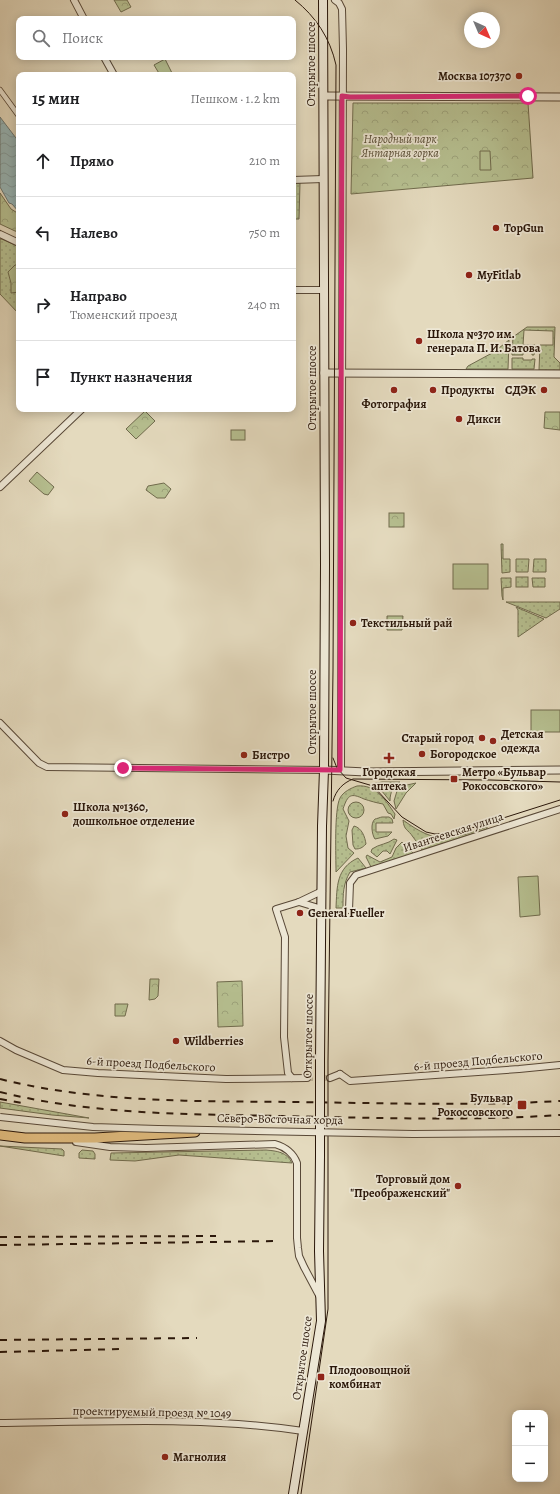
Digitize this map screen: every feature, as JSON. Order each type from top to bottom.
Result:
[{"type":"main road","name":"Открытое шоссе","points":[[293,1494],[321,1321],[319,1238],[325,557],[323,0]]},
{"type":"main road","name":"Северо-Восточная хорда","points":[[0,1136],[57,1139],[210,1131],[409,1135],[560,1134]]},
{"type":"street","points":[[74,0],[82,16]]},
{"type":"street","points":[[335,0],[339,3],[342,9],[340,770]]},
{"type":"street","points":[[106,60],[112,72]]},
{"type":"street","points":[[0,90],[16,112]]},
{"type":"street","points":[[324,96],[560,97]]},
{"type":"street","points":[[296,180],[323,179]]},
{"type":"street","points":[[0,234],[16,242]]},
{"type":"street","points":[[296,290],[324,290]]},
{"type":"street","points":[[324,373],[447,372],[560,374]]},
{"type":"street","points":[[0,487],[79,412]]},
{"type":"street","points":[[0,723],[39,763],[47,767],[340,770],[366,772],[560,770]]},
{"type":"street","name":"Ивантеевская улица","points":[[349,910],[350,883],[353,878],[370,871],[560,809]]},
{"type":"street","points":[[292,1078],[288,1073],[284,1037],[285,937],[276,909],[299,902],[322,891]]},
{"type":"street","points":[[299,902],[322,909]]},
{"type":"street","name":"6-й проезд Подбельского","points":[[0,1040],[16,1050],[63,1070],[98,1074],[226,1079],[307,1078]]},
{"type":"street","name":"6-й проезд Подбельского","points":[[330,1078],[336,1077],[342,1071],[350,1082],[560,1065]]},
{"type":"street","name":"Северо-Восточная хорда","points":[[0,1117],[93,1127],[158,1129],[413,1134],[560,1134]]},
{"type":"street","points":[[57,1139],[110,1147],[146,1148],[269,1144],[281,1146],[291,1153],[297,1163],[298,1248],[304,1267],[321,1298]]},
{"type":"street","name":"проектируемый проезд № 1049","points":[[0,1423],[168,1422],[228,1424],[303,1431]]},
{"type":"green space","points":[[114,0],[127,0],[131,7],[121,12]]},
{"type":"green space","points":[[166,60],[172,72],[158,72],[154,65]]},
{"type":"green space","name":"Народный парк Янтарная горка","points":[[353,103],[528,103],[533,178],[351,194]]},
{"type":"green space","points":[[480,151],[490,151],[491,170],[480,170]]},
{"type":"green space","points":[[296,183],[300,183],[299,219],[296,219]]},
{"type":"green space","points":[[0,193],[11,209],[16,212],[16,231],[0,224]]},
{"type":"green space","points":[[0,239],[2,239],[16,246],[16,311],[0,294]]},
{"type":"green space","points":[[16,265],[16,292],[11,293],[11,283],[8,272]]},
{"type":"green space","points":[[527,327],[555,327],[554,357],[560,363],[560,370],[539,370],[540,345],[553,345],[553,331],[524,330],[523,345],[535,345],[534,355],[532,355],[532,352],[523,352],[523,355],[512,355],[513,337]]},
{"type":"green space","points":[[509,340],[508,369],[466,369],[468,366],[494,352]]},
{"type":"green space","points":[[512,358],[523,358],[523,360],[535,359],[534,369],[512,369]]},
{"type":"green space","points":[[144,412],[146,412],[155,421],[136,439],[126,429]]},
{"type":"green space","points":[[545,412],[560,412],[560,430],[544,428]]},
{"type":"green space","points":[[231,430],[245,430],[245,440],[231,440]]},
{"type":"green space","points":[[37,472],[54,487],[48,495],[44,494],[29,481]]},
{"type":"green space","points":[[164,483],[171,489],[165,498],[157,498],[146,490],[148,486]]},
{"type":"green space","points":[[389,513],[404,513],[404,527],[389,527]]},
{"type":"green space","points":[[501,544],[503,544],[503,559],[510,559],[510,572],[502,573]]},
{"type":"green space","points":[[516,559],[529,559],[528,572],[516,572]]},
{"type":"green space","points":[[534,559],[546,559],[546,572],[533,572]]},
{"type":"green space","points":[[453,564],[488,564],[488,589],[453,589]]},
{"type":"green space","points":[[516,577],[528,577],[528,587],[516,587]]},
{"type":"green space","points":[[501,578],[511,578],[511,587],[503,588],[503,600],[502,596]]},
{"type":"green space","points":[[532,578],[545,578],[545,587],[533,587]]},
{"type":"green space","points":[[506,602],[560,602],[560,609],[546,618]]},
{"type":"green space","points":[[516,607],[544,619],[518,637],[518,610]]},
{"type":"green space","points":[[387,616],[403,616],[402,630],[387,630]]},
{"type":"green space","points":[[531,710],[560,710],[560,732],[531,732]]},
{"type":"green space","points":[[382,782],[400,782],[392,790],[390,801],[381,790],[372,784]]},
{"type":"green space","points":[[416,783],[406,793],[396,809],[394,801],[397,791],[407,785]]},
{"type":"green space","points":[[357,786],[370,788],[380,794],[395,814],[394,819],[391,814],[388,813],[383,804],[356,796],[350,796],[343,809],[349,821],[346,836],[348,848],[354,853],[336,872],[338,804],[343,794]]},
{"type":"green space","points":[[356,802],[362,804],[364,810],[362,816],[356,818],[350,816],[348,810],[350,804]]},
{"type":"green space","points":[[389,817],[392,819],[393,823],[376,823],[376,832],[392,832],[388,836],[375,839],[372,832],[372,823],[375,819]]},
{"type":"green space","points":[[403,820],[415,828],[434,837],[453,837],[487,827],[487,829],[422,850],[405,828]]},
{"type":"green space","points":[[354,826],[361,831],[366,841],[366,844],[358,849],[355,849],[353,845],[352,830]]},
{"type":"green space","points":[[394,839],[397,840],[390,854],[387,851],[383,851],[377,857],[371,852],[375,847]]},
{"type":"green space","points":[[402,842],[414,854],[371,867],[366,857],[367,855],[380,862],[392,857],[396,848]]},
{"type":"green space","points":[[358,858],[366,868],[350,872],[344,889],[343,908],[336,908],[339,879],[345,867]]},
{"type":"green space","points":[[538,876],[540,915],[520,917],[518,877]]},
{"type":"green space","points":[[150,979],[159,979],[158,996],[155,999],[149,1000]]},
{"type":"green space","points":[[242,981],[243,1026],[218,1027],[217,982]]},
{"type":"green space","points":[[115,1004],[128,1004],[125,1016],[115,1016]]},
{"type":"green space","points":[[0,1102],[89,1118],[0,1108]]},
{"type":"green space","points":[[0,1146],[62,1149],[64,1151],[64,1156]]},
{"type":"green space","points":[[82,1150],[93,1151],[95,1154],[95,1159],[79,1158],[79,1153]]},
{"type":"green space","points":[[266,1150],[284,1154],[292,1163],[179,1155],[135,1161],[110,1160],[111,1153]]},
{"type":"water","points":[[0,117],[16,138],[16,209],[9,203],[0,187]]},
{"type":"tunnel","points":[[307,1078],[330,1078]]},
{"type":"tram line","points":[[295,0],[316,21],[326,37],[336,65],[333,670],[328,1061],[328,1309],[301,1494]]},
{"type":"tram line","points":[[333,758],[337,768],[346,778],[373,786],[402,817],[426,832],[435,834],[456,833],[560,800]]},
{"type":"tram line","points":[[333,801],[340,787],[353,779],[560,782]]},
{"type":"railway","points":[[0,1079],[73,1093],[109,1097],[183,1101],[427,1104],[527,1103],[560,1101]]},
{"type":"railway","points":[[0,1092],[35,1100],[70,1105],[176,1114],[352,1118],[491,1118],[560,1115]]},
{"type":"railway","points":[[0,1099],[22,1103]]},
{"type":"railway","points":[[0,1237],[216,1236]]},
{"type":"railway","points":[[0,1245],[278,1241]]},
{"type":"railway","points":[[0,1340],[197,1338]]},
{"type":"railway","points":[[0,1352],[121,1349]]},
{"type":"place","name":"Москва 107370","points":[[519,76]]},
{"type":"place","name":"TopGun","points":[[496,228]]},
{"type":"place","name":"MyFitlab","points":[[469,275]]},
{"type":"place","name":"Школа №370 им. генерала П. И. Батова","points":[[419,341]]},
{"type":"place","name":"Фотография","points":[[394,390]]},
{"type":"place","name":"Продукты","points":[[433,390]]},
{"type":"place","name":"СДЭК","points":[[544,390]]},
{"type":"place","name":"Дикси","points":[[459,419]]},
{"type":"place","name":"Текстильный рай","points":[[353,623]]},
{"type":"place","name":"Старый город","points":[[482,738]]},
{"type":"place","name":"Детская одежда","points":[[493,741]]},
{"type":"place","name":"Богородское","points":[[422,754]]},
{"type":"place","name":"Бистро","points":[[244,755]]},
{"type":"place","name":"Городская аптека","points":[[389,758]]},
{"type":"place","name":"Метро «Бульвар Рокоссовского»","points":[[454,779]]},
{"type":"place","name":"Школа №1360, дошкольное отделение","points":[[65,814]]},
{"type":"place","name":"General Fueller","points":[[300,913]]},
{"type":"place","name":"Wildberries","points":[[176,1041]]},
{"type":"place","name":"Бульвар Рокоссовского","points":[[522,1105]]},
{"type":"place","name":"Торговый дом \"Преображенский\"","points":[[458,1186]]},
{"type":"place","name":"Плодоовощной комбинат","points":[[321,1377]]},
{"type":"place","name":"Магнолия","points":[[165,1457]]},
{"type":"route","points":[[123,768],[340,770],[342,96],[528,96]]}]
